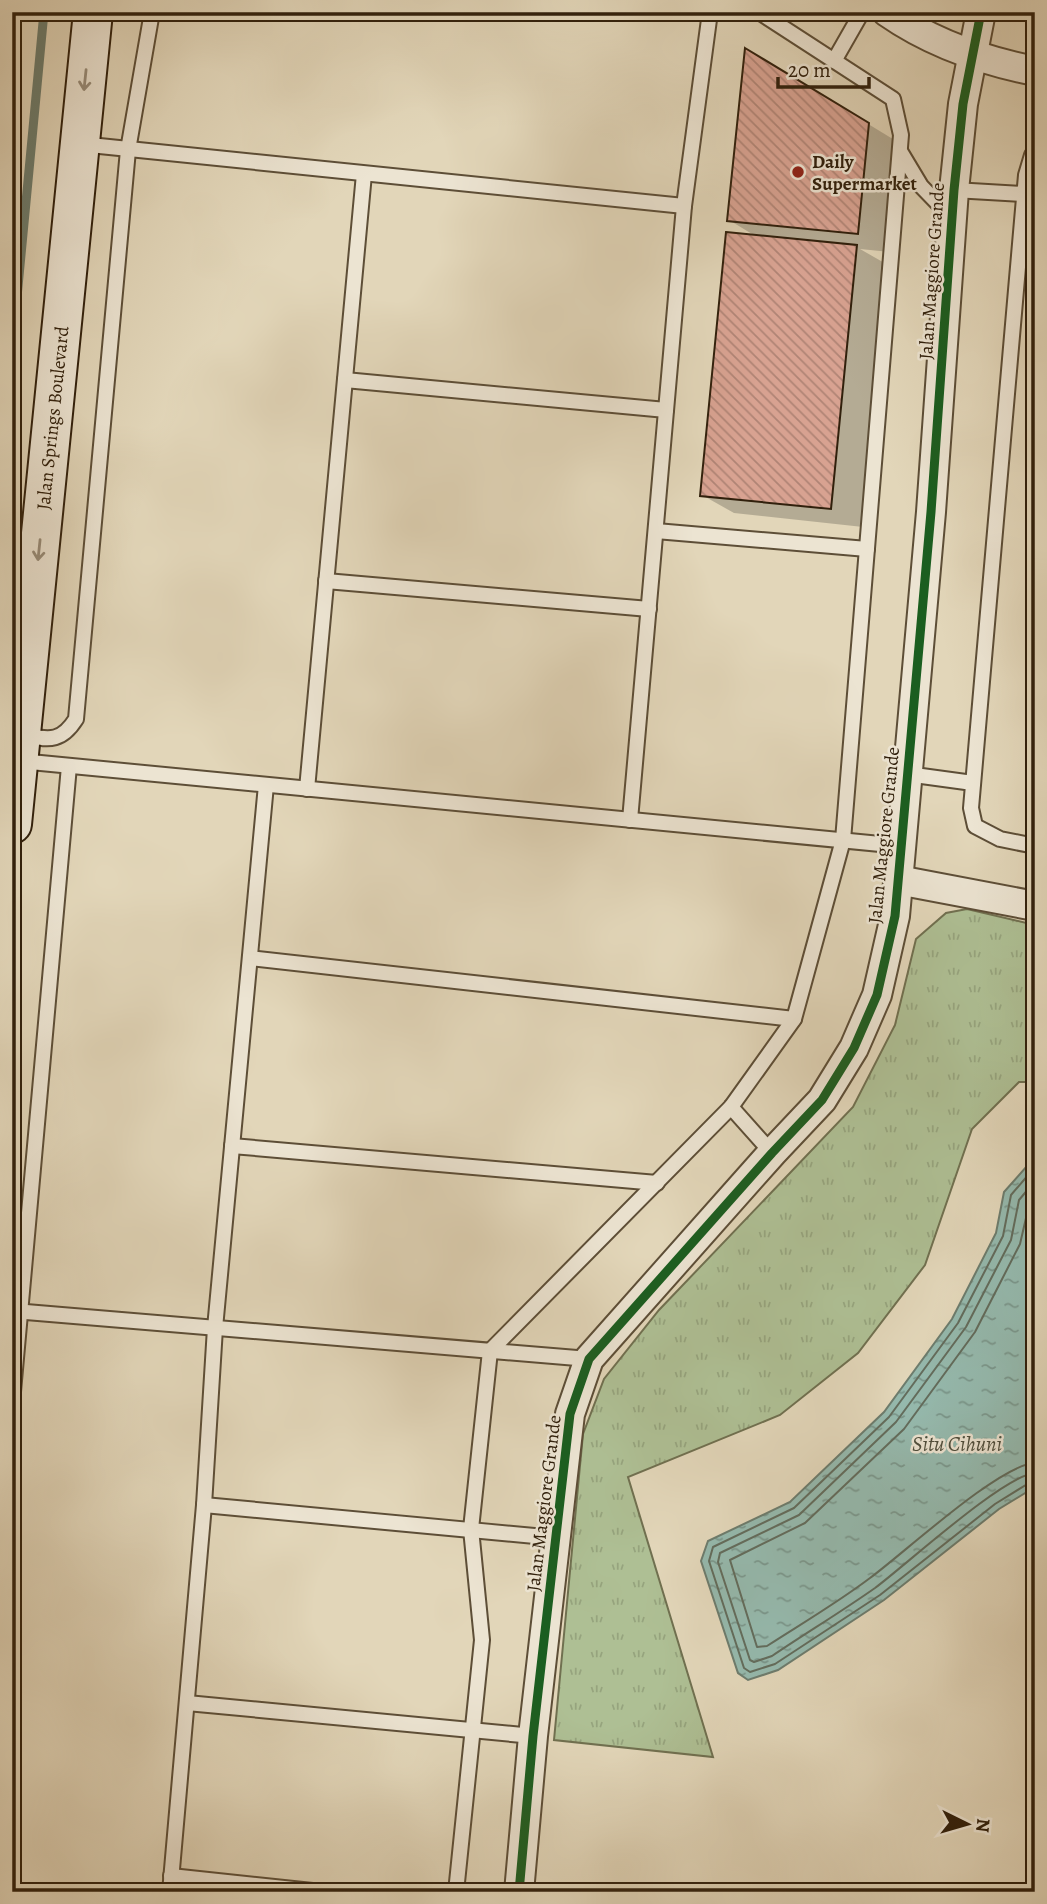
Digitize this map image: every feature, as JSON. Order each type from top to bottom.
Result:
[{"type":"main road","name":"Jalan Springs Boulevard","points":[[12,824],[93,12]]},
{"type":"street","points":[[887,12],[910,28],[998,64],[1035,71]]},
{"type":"street","name":"Jalan Maggiore Grande","points":[[519,1892],[533,1736],[569,1415],[589,1359],[822,1100],[853,1048],[877,995],[895,916],[930,512],[954,190],[963,104],[981,12]]},
{"type":"street","points":[[898,880],[1035,906]]},
{"type":"lane","points":[[20,748],[57,738],[69,731],[76,719],[128,150],[152,12]]},
{"type":"lane","points":[[630,820],[684,206],[710,12]]},
{"type":"lane","points":[[456,1892],[482,1640],[471,1529],[490,1351],[732,1107],[793,1019],[843,841],[901,135],[893,99],[759,12]]},
{"type":"lane","points":[[834,61],[862,12]]},
{"type":"lane","points":[[79,144],[684,206]]},
{"type":"lane","points":[[900,151],[921,186],[952,218]]},
{"type":"lane","points":[[1035,154],[1032,155],[1026,175],[1024,194],[971,808],[975,826],[1000,839],[1035,846]]},
{"type":"lane","points":[[307,789],[364,174]]},
{"type":"lane","points":[[954,190],[1024,194]]},
{"type":"lane","points":[[345,380],[666,410]]},
{"type":"lane","points":[[656,531],[867,549]]},
{"type":"lane","points":[[326,581],[649,609]]},
{"type":"lane","points":[[20,748],[69,766],[901,846]]},
{"type":"lane","points":[[12,1403],[16,1312],[69,766]]},
{"type":"lane","points":[[907,774],[973,783]]},
{"type":"lane","points":[[170,1892],[204,1505],[215,1328],[266,785]]},
{"type":"lane","points":[[250,958],[793,1019]]},
{"type":"lane","points":[[732,1107],[772,1153]]},
{"type":"lane","points":[[232,1146],[657,1183]]},
{"type":"lane","points":[[16,1312],[589,1359]]},
{"type":"lane","points":[[204,1505],[556,1538]]},
{"type":"lane","points":[[187,1703],[533,1736]]},
{"type":"lane","points":[[172,1876],[321,1892]]},
{"type":"green space","points":[[967,909],[1035,925],[1035,1082],[1019,1082],[972,1129],[925,1265],[858,1353],[780,1415],[628,1477],[713,1757],[554,1740],[583,1434],[604,1379],[659,1310],[853,1107],[895,1025],[916,939],[946,913]]},
{"type":"water","name":"Situ Cihuni","points":[[1035,1157],[1035,1487],[999,1509],[884,1600],[778,1670],[748,1680],[738,1673],[701,1561],[708,1541],[790,1502],[884,1412],[952,1319],[996,1233],[1004,1192]]},
{"type":"building","name":"Daily Supermarket","points":[[745,48],[869,123],[858,234],[727,221]]},
{"type":"building","points":[[726,232],[857,245],[831,509],[700,496]]},
{"type":"waterway","points":[[12,350],[44,12]]},
{"type":"cycle path","points":[[519,1892],[533,1736],[570,1414],[589,1359],[822,1100],[854,1048],[877,995],[895,916],[931,512],[954,190],[963,104],[981,12]]},
{"type":"place","name":"Daily Supermarket","points":[[798,172]]}]
